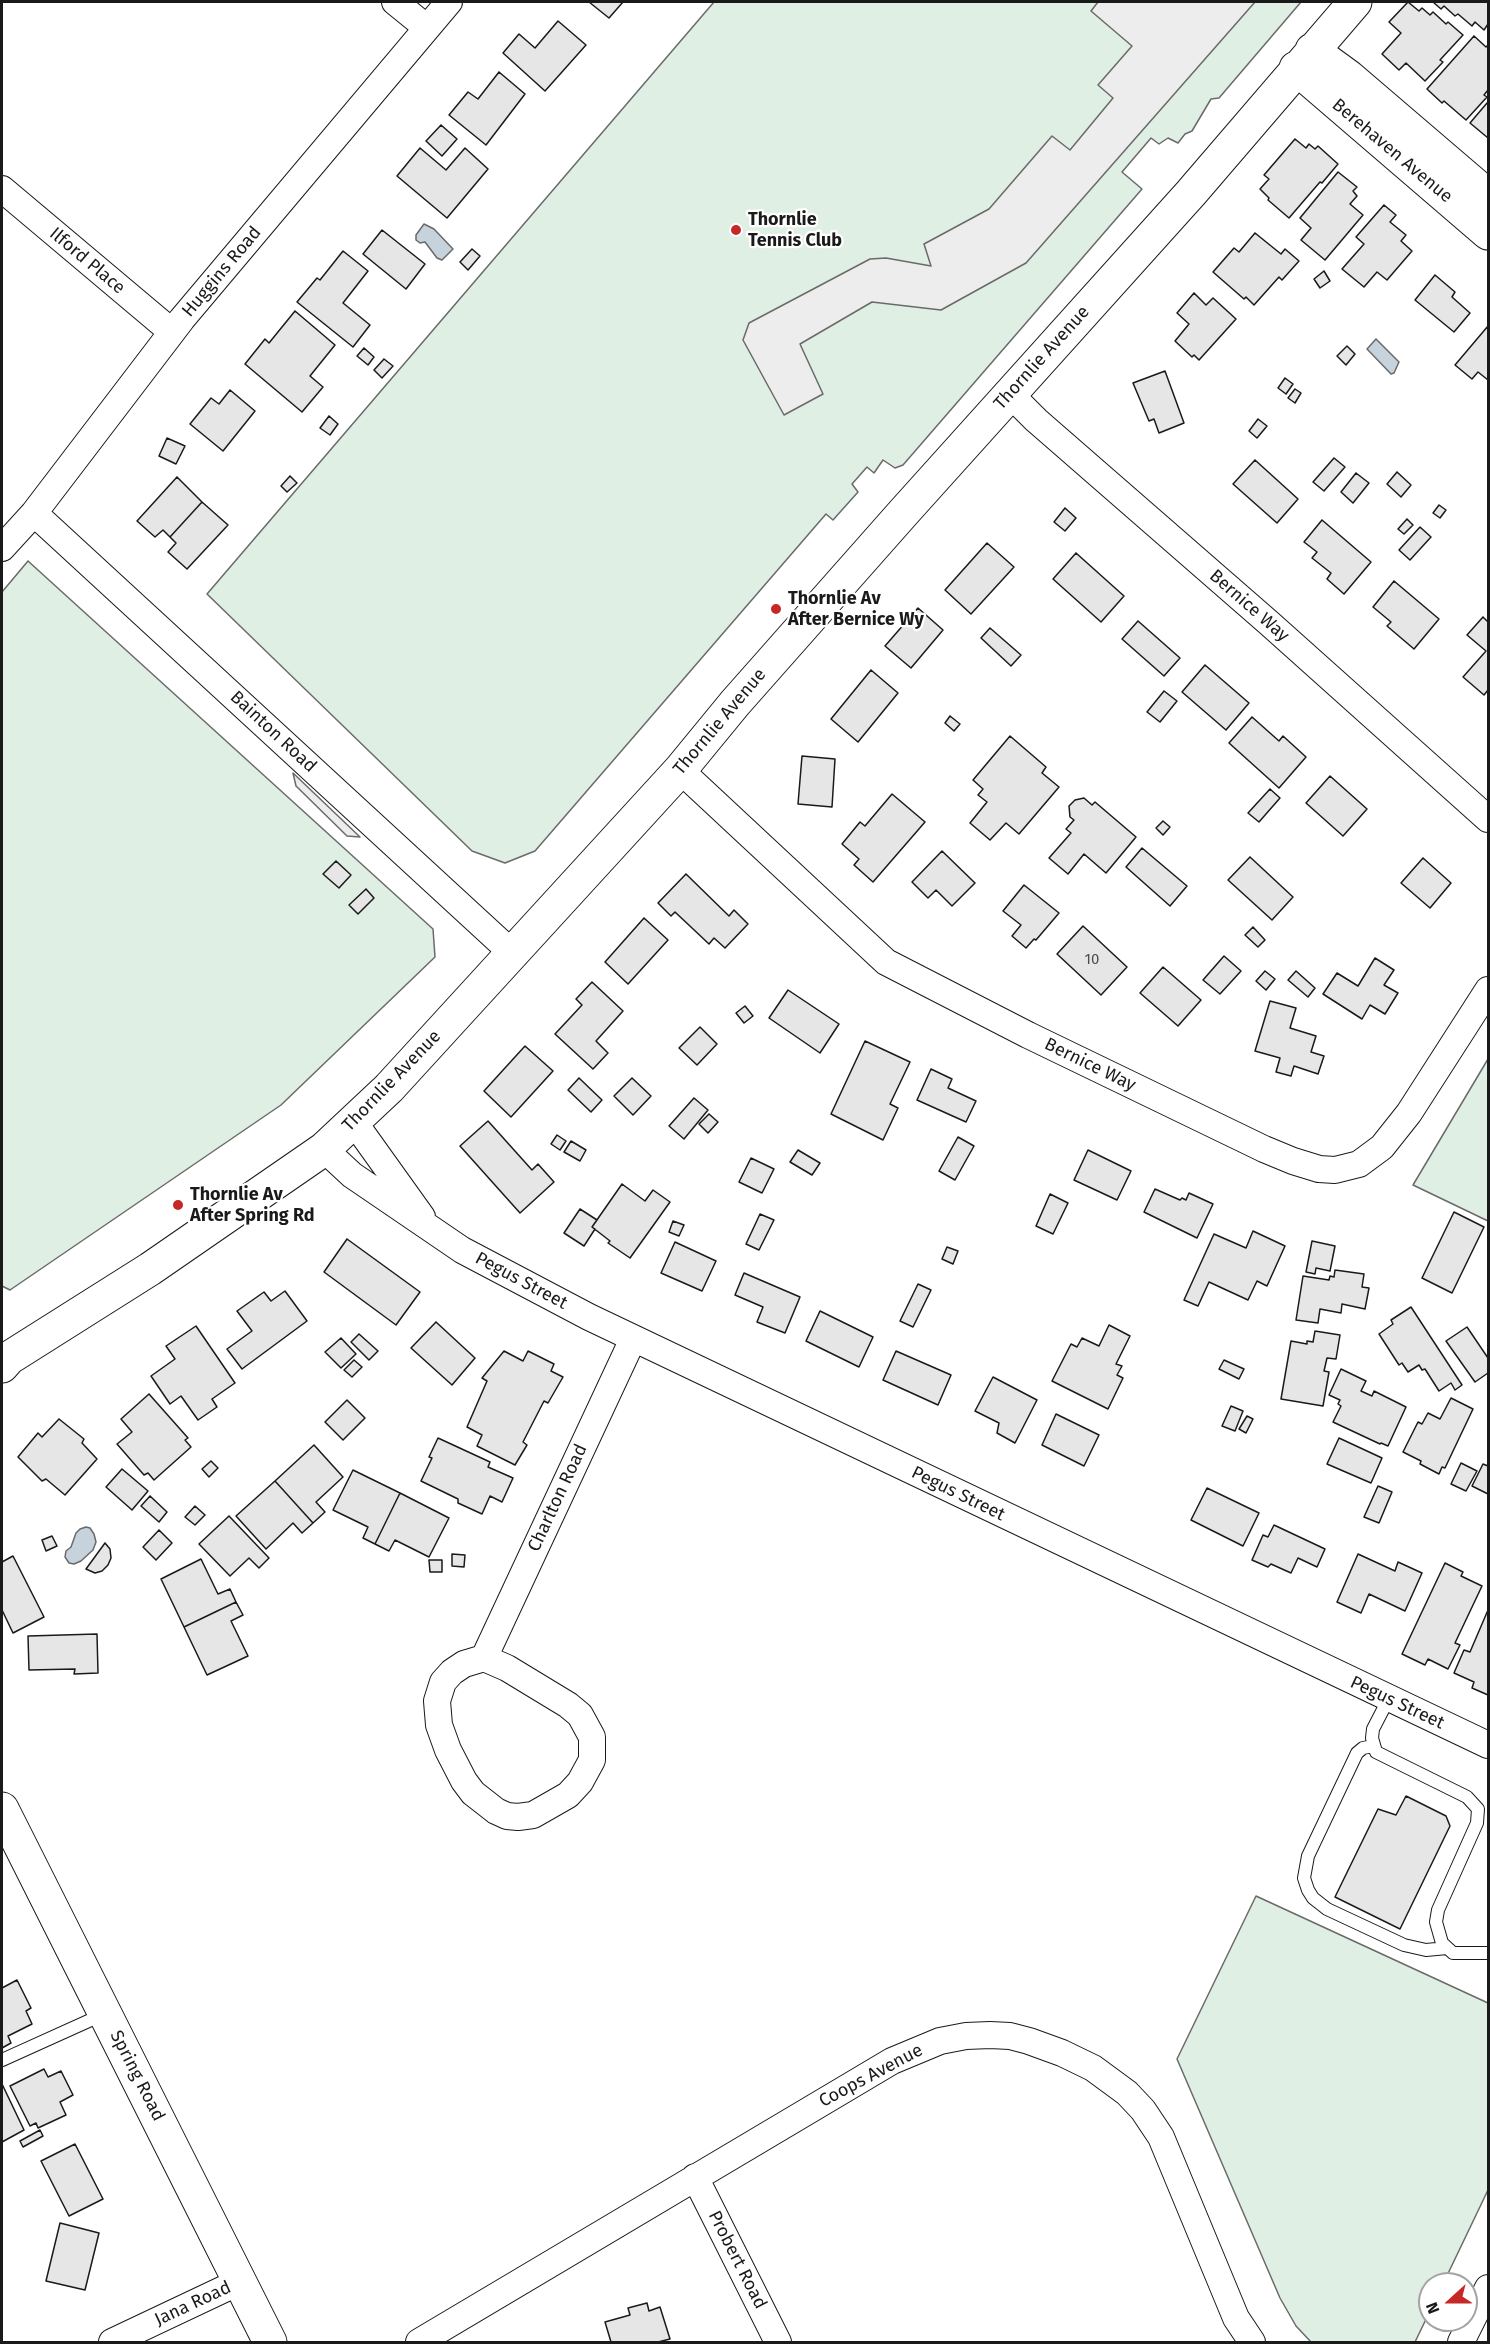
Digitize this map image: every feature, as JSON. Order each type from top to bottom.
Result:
[{"type":"main road","name":"Thornlie Avenue","points":[[4,1361],[159,1263],[324,1149],[389,1088],[680,770],[742,694],[1009,393],[1191,193],[1355,2]]},
{"type":"main road","name":"Berehaven Avenue","points":[[1304,59],[1356,83],[1488,196]]},
{"type":"main road","name":"Berehaven Avenue","points":[[1304,59],[1488,233]]},
{"type":"main road","name":"Spring Road","points":[[2,1809],[241,2281],[270,2343]]},
{"type":"street","points":[[395,2],[427,28]]},
{"type":"street","name":"Huggins Road","points":[[2,548],[34,513],[172,332],[449,2]]},
{"type":"street","name":"Ilford Place","points":[[2,189],[172,332]]},
{"type":"street","name":"Bernice Way","points":[[1009,393],[1036,420],[1269,623],[1488,819]]},
{"type":"street","name":"Bainton Road","points":[[34,513],[512,952]]},
{"type":"street","name":"Bernice Way","points":[[680,770],[886,962],[1028,1035],[1249,1142],[1310,1166],[1335,1170],[1348,1167],[1359,1164],[1382,1147],[1409,1113],[1488,990]]},
{"type":"street","name":"Pegus Street","points":[[354,1122],[433,1232]]},
{"type":"street","name":"Pegus Street","points":[[324,1149],[352,1175],[476,1259],[633,1339],[1488,1746]]},
{"type":"street","name":"Charlton Road","points":[[484,1659],[633,1339]]},
{"type":"street","points":[[484,1659],[507,1668],[568,1705],[580,1715],[592,1737],[592,1760],[580,1782],[568,1795],[532,1815],[507,1816],[496,1811],[473,1793],[453,1761],[439,1725],[437,1701],[443,1682],[464,1664],[484,1659]]},
{"type":"street","name":"Coops Avenue","points":[[418,2343],[892,2061],[940,2041],[966,2036],[1010,2036],[1029,2041],[1093,2068],[1128,2093],[1143,2110],[1161,2137],[1236,2318],[1252,2343]]},
{"type":"street","name":"Probert Road","points":[[695,2177],[778,2343]]},
{"type":"street","name":"Jana Road","points":[[112,2343],[241,2281]]},
{"type":"street","points":[[1461,2343],[1488,2288]]},
{"type":"lane","points":[[1388,1700],[1374,1730],[1373,1746],[1381,1756],[1467,1797],[1478,1809],[1479,1815],[1473,1834],[1438,1910],[1438,1932],[1442,1943],[1453,1953],[1488,1953]]},
{"type":"lane","points":[[1373,1746],[1363,1748],[1357,1753],[1308,1856],[1304,1878],[1308,1890],[1313,1898],[1327,1909],[1400,1944],[1426,1950],[1447,1948]]},
{"type":"lane","points":[[2,2061],[105,2014]]},
{"type":"green space","points":[[714,2],[1301,2],[1219,98],[1211,99],[1192,131],[1185,134],[1178,143],[1168,138],[1159,144],[1151,138],[1122,172],[1142,189],[903,465],[895,468],[883,460],[874,473],[867,467],[852,484],[858,492],[833,520],[826,514],[535,851],[505,863],[472,851],[207,594]]},
{"type":"green space","points":[[28,561],[433,929],[435,957],[281,1105],[10,1290],[2,1286],[2,592]]},
{"type":"green space","points":[[1488,1059],[1488,1221],[1413,1185]]},
{"type":"green space","points":[[1256,1896],[1488,2003],[1488,2190],[1449,2272],[1418,2272],[1418,2332],[1420,2332],[1415,2342],[1311,2342],[1296,2326],[1280,2298],[1177,2059]]},
{"type":"shaded area","points":[[1098,2],[1255,2],[1026,263],[941,310],[872,302],[800,344],[823,394],[784,415],[743,340],[749,323],[870,259],[886,258],[931,266],[924,244],[989,209],[1052,136],[1070,150],[1113,98],[1098,85],[1132,46],[1091,11]]},
{"type":"shaded area","points":[[424,224],[434,229],[453,249],[442,260],[437,258],[425,242],[420,243],[416,240],[416,235]]},
{"type":"shaded area","points":[[1376,339],[1399,362],[1394,373],[1391,374],[1367,349]]},
{"type":"shaded area","points":[[293,773],[360,837],[347,836],[296,786]]},
{"type":"shaded area","points":[[86,1527],[90,1528],[94,1534],[96,1542],[93,1550],[81,1561],[74,1564],[69,1563],[65,1557],[66,1551],[71,1547],[76,1533]]},
{"type":"building","points":[[589,2],[623,2],[609,18]]},
{"type":"building","points":[[1408,2],[1419,11],[1422,8],[1430,15],[1433,12],[1463,35],[1440,60],[1443,62],[1425,81],[1406,63],[1399,70],[1382,54],[1401,33],[1389,22]]},
{"type":"building","points":[[1433,2],[1488,2],[1488,24],[1484,30],[1475,22],[1472,26],[1458,14],[1455,16],[1444,6],[1441,9]]},
{"type":"building","points":[[558,21],[586,45],[545,91],[503,53],[519,34],[535,48]]},
{"type":"building","points":[[1474,36],[1486,47],[1488,45],[1488,90],[1484,95],[1487,97],[1466,120],[1427,89]]},
{"type":"building","points":[[499,72],[525,94],[486,145],[449,115],[468,92],[478,99]]},
{"type":"building","points":[[1488,104],[1488,138],[1470,123]]},
{"type":"building","points":[[441,125],[457,139],[442,156],[426,141]]},
{"type":"building","points":[[1295,139],[1306,148],[1309,144],[1315,149],[1318,146],[1338,164],[1289,218],[1268,200],[1269,198],[1260,189],[1269,179],[1264,175]]},
{"type":"building","points":[[420,148],[446,170],[465,148],[488,169],[447,218],[397,176]]},
{"type":"building","points":[[1338,172],[1357,187],[1353,191],[1357,196],[1350,204],[1363,215],[1325,260],[1301,240],[1311,228],[1300,218]]},
{"type":"building","points":[[1384,205],[1396,215],[1390,222],[1406,235],[1401,241],[1412,251],[1387,280],[1377,272],[1364,287],[1342,269],[1364,244],[1356,237]]},
{"type":"building","points":[[382,230],[425,264],[406,289],[363,254]]},
{"type":"building","points":[[1255,233],[1281,254],[1285,249],[1299,261],[1282,280],[1279,277],[1254,305],[1213,272],[1234,248],[1239,252]]},
{"type":"building","points":[[472,249],[480,256],[468,270],[460,262]]},
{"type":"building","points":[[343,251],[368,271],[343,303],[370,325],[353,347],[297,302],[317,278],[320,280]]},
{"type":"building","points":[[1324,271],[1330,281],[1320,288],[1314,279]]},
{"type":"building","points":[[1435,275],[1455,292],[1452,297],[1470,313],[1454,332],[1415,300]]},
{"type":"building","points":[[1194,293],[1206,305],[1213,298],[1236,319],[1199,360],[1194,355],[1192,357],[1175,341],[1189,324],[1177,313]]},
{"type":"building","points":[[295,311],[335,345],[310,376],[323,387],[302,412],[245,364],[265,339],[269,343]]},
{"type":"building","points":[[1488,326],[1488,380],[1478,372],[1472,379],[1455,365]]},
{"type":"building","points":[[1347,346],[1355,354],[1346,365],[1337,356]]},
{"type":"building","points":[[364,348],[374,357],[368,365],[357,356]]},
{"type":"building","points":[[384,359],[393,366],[382,378],[374,370]]},
{"type":"building","points":[[1165,371],[1184,423],[1159,433],[1154,419],[1149,421],[1133,383]]},
{"type":"building","points":[[1285,378],[1293,384],[1286,394],[1278,388]]},
{"type":"building","points":[[1295,389],[1301,393],[1295,403],[1288,398]]},
{"type":"building","points":[[230,390],[255,411],[223,451],[190,424],[211,398],[219,404]]},
{"type":"building","points":[[329,416],[338,424],[330,435],[320,428]]},
{"type":"building","points":[[1258,419],[1267,426],[1257,438],[1249,431]]},
{"type":"building","points":[[167,438],[185,446],[176,464],[159,456]]},
{"type":"building","points":[[1334,458],[1345,467],[1324,491],[1313,482]]},
{"type":"building","points":[[1255,460],[1298,499],[1277,523],[1233,484]]},
{"type":"building","points":[[1397,472],[1411,485],[1401,497],[1387,484]]},
{"type":"building","points":[[1356,473],[1369,483],[1353,503],[1341,492]]},
{"type":"building","points":[[290,476],[297,483],[287,492],[281,486]]},
{"type":"building","points":[[177,477],[202,502],[170,537],[163,530],[155,537],[137,521]]},
{"type":"building","points":[[202,502],[228,525],[187,569],[168,552],[176,543],[170,537]]},
{"type":"building","points":[[1439,505],[1446,510],[1440,518],[1433,513]]},
{"type":"building","points":[[1065,508],[1076,518],[1065,531],[1054,522]]},
{"type":"building","points":[[1407,519],[1413,525],[1404,534],[1398,529]]},
{"type":"building","points":[[1322,520],[1371,562],[1344,594],[1327,579],[1331,573],[1312,558],[1317,552],[1304,542]]},
{"type":"building","points":[[1420,527],[1431,537],[1410,560],[1399,550]]},
{"type":"building","points":[[987,543],[1014,567],[971,614],[945,590]]},
{"type":"building","points":[[1076,553],[1124,596],[1101,622],[1053,579]]},
{"type":"building","points":[[1394,581],[1439,619],[1414,649],[1387,626],[1391,622],[1373,607]]},
{"type":"building","points":[[918,608],[943,630],[911,668],[885,646]]},
{"type":"building","points":[[1483,617],[1488,622],[1488,690],[1484,695],[1463,677],[1486,651],[1467,635]]},
{"type":"building","points":[[1138,621],[1180,658],[1164,676],[1122,639]]},
{"type":"building","points":[[990,628],[1021,655],[1011,666],[981,638]]},
{"type":"building","points":[[1205,665],[1249,703],[1226,730],[1182,692]]},
{"type":"building","points":[[871,670],[898,693],[858,742],[831,719]]},
{"type":"building","points":[[1164,691],[1177,701],[1160,722],[1147,712]]},
{"type":"building","points":[[950,716],[960,724],[954,731],[945,723]]},
{"type":"building","points":[[1252,717],[1279,741],[1283,736],[1306,757],[1279,788],[1229,743]]},
{"type":"building","points":[[1010,736],[1046,767],[1042,773],[1059,787],[1019,834],[1006,823],[990,840],[970,823],[987,802],[978,795],[983,789],[973,780]]},
{"type":"building","points":[[802,756],[835,759],[832,807],[798,804]]},
{"type":"building","points":[[1330,776],[1367,809],[1343,836],[1306,803]]},
{"type":"building","points":[[1270,789],[1280,798],[1259,822],[1248,813]]},
{"type":"building","points":[[892,794],[925,822],[873,882],[854,865],[859,859],[842,844],[860,822],[865,826]]},
{"type":"building","points":[[1084,798],[1092,805],[1095,802],[1136,837],[1106,873],[1084,854],[1068,874],[1049,858],[1071,833],[1066,829],[1074,820],[1070,817],[1069,806],[1075,800]]},
{"type":"building","points":[[1163,821],[1170,827],[1163,835],[1156,828]]},
{"type":"building","points":[[1142,848],[1187,886],[1170,906],[1126,867]]},
{"type":"building","points":[[942,851],[975,883],[952,906],[936,890],[928,898],[912,882]]},
{"type":"building","points":[[1250,857],[1293,897],[1272,920],[1228,880]]},
{"type":"building","points":[[1423,858],[1451,883],[1430,908],[1401,883]]},
{"type":"building","points":[[336,861],[351,875],[339,888],[323,874]]},
{"type":"building","points":[[686,874],[729,916],[734,910],[748,924],[725,948],[714,938],[709,944],[675,912],[671,916],[658,903]]},
{"type":"building","points":[[1024,885],[1059,913],[1026,948],[1012,936],[1021,925],[1003,911]]},
{"type":"building","points":[[366,889],[374,898],[358,914],[349,905]]},
{"type":"building","points":[[644,918],[668,940],[628,984],[605,962]]},
{"type":"building","points":[[1083,926],[1127,967],[1101,995],[1057,954]]},
{"type":"building","points":[[1253,927],[1265,940],[1258,947],[1245,935]]},
{"type":"building","points":[[1224,956],[1241,971],[1220,994],[1203,980]]},
{"type":"building","points":[[1375,958],[1394,970],[1384,985],[1398,993],[1385,1014],[1370,1005],[1362,1019],[1323,994],[1337,973],[1358,986]]},
{"type":"building","points":[[1163,967],[1201,1000],[1178,1026],[1140,993]]},
{"type":"building","points":[[1265,971],[1275,979],[1266,990],[1256,981]]},
{"type":"building","points":[[1296,971],[1315,988],[1308,997],[1288,980]]},
{"type":"building","points":[[592,982],[623,1011],[596,1041],[608,1053],[593,1069],[555,1034],[582,1005],[576,999]]},
{"type":"building","points":[[788,990],[839,1024],[820,1053],[769,1018]]},
{"type":"building","points":[[1270,1001],[1296,1008],[1290,1028],[1316,1036],[1311,1052],[1324,1056],[1318,1074],[1294,1066],[1291,1076],[1276,1072],[1280,1058],[1255,1051]]},
{"type":"building","points":[[745,1006],[753,1016],[744,1023],[736,1013]]},
{"type":"building","points":[[700,1027],[717,1044],[697,1065],[679,1048]]},
{"type":"building","points":[[865,1041],[910,1062],[890,1104],[898,1108],[883,1140],[831,1114]]},
{"type":"building","points":[[525,1046],[553,1071],[511,1117],[484,1091]]},
{"type":"building","points":[[931,1069],[952,1079],[948,1088],[976,1101],[966,1122],[917,1100]]},
{"type":"building","points":[[579,1078],[602,1100],[591,1112],[568,1090]]},
{"type":"building","points":[[632,1078],[651,1096],[633,1115],[614,1096]]},
{"type":"building","points":[[694,1098],[708,1110],[684,1139],[669,1126]]},
{"type":"building","points":[[709,1114],[718,1122],[708,1133],[699,1124]]},
{"type":"building","points":[[488,1121],[532,1170],[538,1164],[554,1182],[520,1213],[460,1146]]},
{"type":"building","points":[[557,1135],[566,1141],[560,1150],[551,1144]]},
{"type":"building","points":[[958,1137],[974,1146],[955,1180],[939,1171]]},
{"type":"building","points":[[571,1141],[586,1150],[580,1161],[564,1152]]},
{"type":"building","points":[[798,1150],[820,1163],[812,1175],[790,1162]]},
{"type":"building","points":[[1088,1150],[1131,1171],[1117,1200],[1074,1180]]},
{"type":"building","points":[[751,1158],[774,1169],[762,1193],[739,1182]]},
{"type":"building","points":[[622,1184],[645,1201],[653,1190],[670,1202],[630,1258],[608,1243],[610,1241],[592,1227]]},
{"type":"building","points":[[1155,1189],[1180,1200],[1182,1198],[1186,1200],[1189,1193],[1213,1204],[1197,1238],[1144,1212]]},
{"type":"building","points":[[1050,1194],[1068,1203],[1053,1234],[1036,1226]]},
{"type":"building","points":[[580,1209],[597,1220],[592,1227],[595,1229],[584,1246],[564,1233]]},
{"type":"building","points":[[1454,1212],[1484,1227],[1452,1293],[1422,1278]]},
{"type":"building","points":[[760,1214],[774,1220],[759,1250],[746,1244]]},
{"type":"building","points":[[673,1221],[684,1225],[679,1236],[669,1232]]},
{"type":"building","points":[[1253,1231],[1285,1246],[1267,1286],[1257,1281],[1248,1300],[1209,1282],[1198,1306],[1184,1300],[1214,1234],[1246,1248]]},
{"type":"building","points":[[347,1239],[420,1292],[396,1325],[324,1272]]},
{"type":"building","points":[[1312,1241],[1335,1246],[1330,1271],[1316,1268],[1315,1274],[1306,1272]]},
{"type":"building","points":[[675,1242],[716,1261],[702,1291],[661,1273]]},
{"type":"building","points":[[947,1247],[958,1251],[953,1264],[942,1259]]},
{"type":"building","points":[[1335,1270],[1364,1274],[1362,1287],[1369,1288],[1365,1309],[1342,1304],[1341,1313],[1320,1309],[1318,1323],[1296,1320],[1303,1276],[1329,1280],[1330,1276],[1334,1277]]},
{"type":"building","points":[[744,1273],[800,1297],[785,1333],[757,1322],[763,1307],[735,1295]]},
{"type":"building","points":[[918,1284],[931,1290],[913,1327],[900,1321]]},
{"type":"building","points":[[285,1291],[307,1321],[242,1369],[227,1349],[252,1331],[237,1311],[264,1292],[271,1301]]},
{"type":"building","points":[[1411,1307],[1462,1385],[1455,1390],[1451,1383],[1439,1391],[1425,1369],[1422,1370],[1419,1365],[1408,1372],[1402,1363],[1399,1365],[1379,1334],[1393,1324],[1391,1320]]},
{"type":"building","points":[[820,1311],[873,1337],[859,1367],[806,1341]]},
{"type":"building","points":[[436,1322],[475,1358],[452,1385],[411,1348]]},
{"type":"building","points":[[1109,1325],[1130,1336],[1116,1364],[1122,1366],[1117,1375],[1123,1378],[1108,1409],[1052,1381],[1071,1344],[1077,1347],[1082,1338],[1099,1346]]},
{"type":"building","points":[[196,1326],[235,1383],[212,1399],[217,1407],[198,1420],[181,1396],[170,1404],[151,1376],[175,1359],[166,1346]]},
{"type":"building","points":[[1467,1327],[1488,1358],[1488,1373],[1475,1382],[1446,1341]]},
{"type":"building","points":[[1315,1331],[1340,1335],[1336,1359],[1327,1358],[1324,1371],[1329,1372],[1323,1406],[1281,1399],[1291,1341],[1307,1344],[1307,1341],[1313,1342]]},
{"type":"building","points":[[359,1334],[378,1351],[369,1360],[351,1342]]},
{"type":"building","points":[[341,1338],[356,1354],[341,1368],[325,1352]]},
{"type":"building","points":[[504,1351],[523,1361],[528,1351],[554,1364],[551,1371],[563,1377],[548,1403],[544,1401],[523,1442],[527,1445],[515,1465],[477,1446],[482,1435],[467,1427],[487,1381],[482,1378]]},
{"type":"building","points":[[896,1351],[951,1375],[938,1405],[883,1380]]},
{"type":"building","points":[[354,1360],[362,1367],[352,1377],[344,1370]]},
{"type":"building","points":[[1224,1360],[1244,1369],[1239,1379],[1219,1369]]},
{"type":"building","points":[[1341,1369],[1366,1381],[1361,1391],[1372,1396],[1374,1391],[1406,1407],[1388,1446],[1333,1422],[1341,1406],[1338,1404],[1340,1400],[1329,1395]]},
{"type":"building","points":[[993,1377],[1037,1400],[1015,1443],[997,1433],[999,1423],[975,1411]]},
{"type":"building","points":[[149,1394],[188,1438],[185,1440],[191,1447],[154,1480],[148,1473],[144,1475],[117,1444],[132,1432],[121,1419]]},
{"type":"building","points":[[1451,1398],[1473,1409],[1445,1468],[1442,1467],[1439,1474],[1403,1452],[1418,1422],[1422,1424],[1428,1413],[1440,1419]]},
{"type":"building","points":[[347,1400],[365,1418],[343,1440],[325,1422]]},
{"type":"building","points":[[1231,1406],[1243,1411],[1235,1431],[1222,1426]]},
{"type":"building","points":[[1056,1414],[1099,1435],[1084,1466],[1042,1445]]},
{"type":"building","points":[[1247,1416],[1253,1419],[1246,1433],[1239,1429]]},
{"type":"building","points":[[59,1419],[84,1439],[82,1443],[97,1459],[65,1495],[46,1479],[42,1481],[18,1457],[38,1433],[42,1437]]},
{"type":"building","points":[[438,1438],[490,1462],[488,1467],[513,1478],[502,1502],[490,1496],[482,1514],[421,1481]]},
{"type":"building","points":[[1339,1438],[1382,1458],[1371,1483],[1327,1464]]},
{"type":"building","points":[[314,1445],[343,1477],[316,1502],[325,1512],[313,1523],[275,1481]]},
{"type":"building","points":[[211,1461],[218,1468],[209,1477],[202,1469]]},
{"type":"building","points":[[1461,1463],[1477,1471],[1466,1491],[1451,1484]]},
{"type":"building","points":[[1483,1464],[1488,1466],[1488,1494],[1472,1486]]},
{"type":"building","points":[[122,1469],[148,1491],[132,1510],[106,1487]]},
{"type":"building","points":[[353,1470],[400,1493],[375,1544],[363,1538],[368,1527],[333,1510]]},
{"type":"building","points":[[275,1481],[313,1523],[302,1533],[293,1523],[266,1549],[236,1516]]},
{"type":"building","points":[[1378,1486],[1392,1492],[1379,1523],[1364,1517]]},
{"type":"building","points":[[1207,1488],[1259,1513],[1243,1546],[1191,1520]]},
{"type":"building","points":[[400,1493],[449,1518],[429,1557],[395,1540],[389,1551],[375,1544]]},
{"type":"building","points":[[150,1496],[167,1512],[159,1522],[141,1506]]},
{"type":"building","points":[[195,1506],[205,1515],[195,1525],[185,1517]]},
{"type":"building","points":[[229,1516],[269,1558],[259,1568],[249,1558],[230,1576],[199,1544]]},
{"type":"building","points":[[1274,1525],[1325,1549],[1317,1567],[1298,1558],[1291,1573],[1271,1564],[1268,1567],[1252,1560],[1263,1535],[1268,1537]]},
{"type":"building","points":[[159,1530],[172,1543],[156,1560],[143,1547]]},
{"type":"building","points":[[52,1536],[57,1546],[46,1551],[42,1540]]},
{"type":"building","points":[[105,1543],[110,1549],[111,1558],[108,1565],[102,1571],[95,1573],[86,1569]]},
{"type":"building","points":[[452,1554],[465,1555],[464,1567],[452,1566]]},
{"type":"building","points":[[1358,1554],[1395,1571],[1398,1562],[1422,1573],[1405,1611],[1369,1594],[1361,1613],[1337,1602]]},
{"type":"building","points":[[13,1556],[44,1617],[13,1633],[2,1610],[2,1562]]},
{"type":"building","points":[[201,1559],[218,1594],[230,1589],[236,1602],[184,1627],[161,1579]]},
{"type":"building","points":[[429,1560],[442,1560],[442,1572],[430,1572]]},
{"type":"building","points":[[1445,1563],[1463,1572],[1461,1576],[1482,1586],[1455,1643],[1460,1645],[1448,1669],[1428,1659],[1425,1665],[1402,1654]]},
{"type":"building","points":[[236,1602],[243,1615],[231,1621],[248,1656],[207,1675],[184,1627]]},
{"type":"building","points":[[1488,1610],[1488,1695],[1472,1688],[1474,1682],[1454,1673],[1464,1650],[1470,1652]]},
{"type":"building","points":[[97,1634],[98,1673],[74,1674],[75,1669],[29,1670],[28,1636]]},
{"type":"building","points":[[1406,1796],[1446,1816],[1450,1826],[1400,1929],[1335,1897],[1378,1809],[1396,1815]]},
{"type":"building","points":[[17,1980],[31,2008],[26,2011],[32,2024],[8,2036],[11,2043],[2,2048],[2,1988]]},
{"type":"building","points":[[44,2069],[48,2077],[61,2071],[73,2095],[60,2102],[66,2115],[38,2128],[36,2123],[30,2126],[10,2086]]},
{"type":"building","points":[[2,2084],[24,2130],[2,2142]]},
{"type":"building","points":[[40,2130],[43,2136],[23,2147],[20,2141]]},
{"type":"building","points":[[75,2144],[103,2199],[69,2216],[41,2161]]},
{"type":"building","points":[[60,2223],[99,2233],[85,2290],[46,2281]]},
{"type":"building","points":[[647,2303],[649,2311],[660,2307],[670,2339],[658,2342],[611,2342],[605,2322],[630,2315],[628,2308]]},
{"type":"place","name":"Thornlie Tennis Club","points":[[736,230]]},
{"type":"place","name":"Thornlie Av After Bernice Wy","points":[[776,609]]},
{"type":"place","name":"Thornlie Av After Spring Rd","points":[[178,1205]]}]
